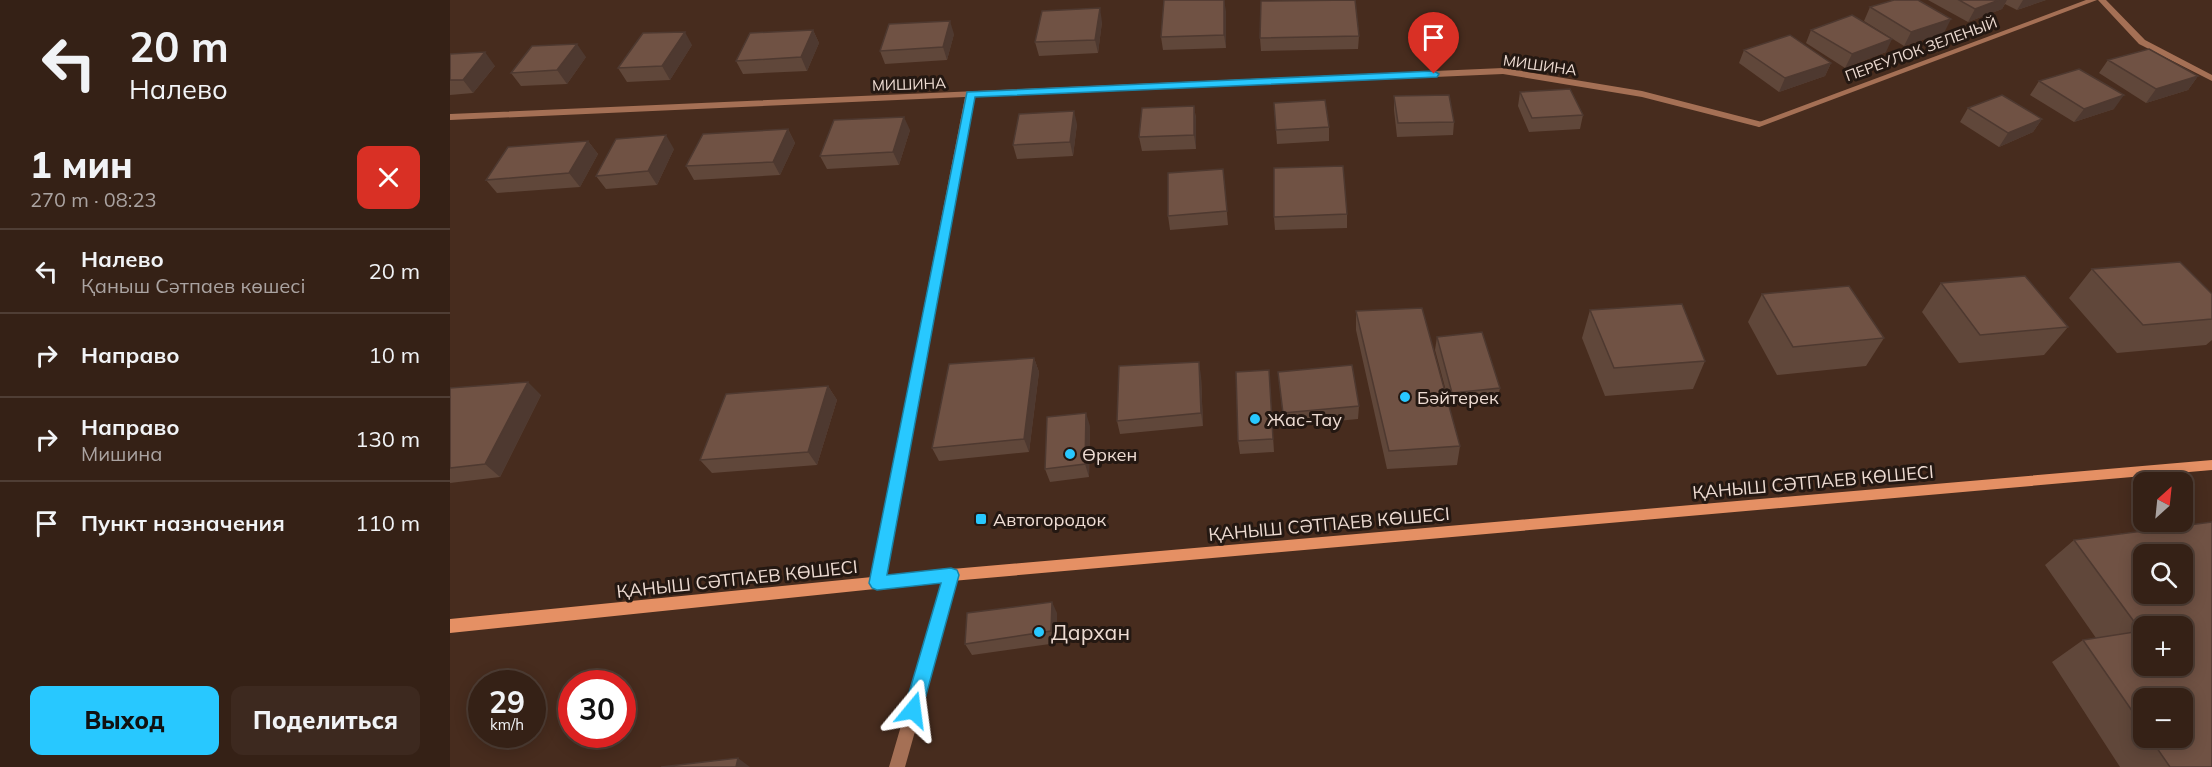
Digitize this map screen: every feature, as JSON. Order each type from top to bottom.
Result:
[{"type":"street","name":"ПЕРЕУЛОК ЗЕЛЕНЫЙ","points":[[1759,124],[2093,0]]},
{"type":"street","points":[[2102,0],[2142,42],[2212,78]]},
{"type":"street","name":"МИШИНА","points":[[450,117],[1503,71],[1642,94],[1759,124]]},
{"type":"street","points":[[877,583],[970,94]]},
{"type":"street","name":"ҚАНЫШ СӘТПАЕВ КӨШЕСІ","points":[[450,626],[951,575],[2212,465]]},
{"type":"street","points":[[897,767],[951,575]]},
{"type":"building","points":[[1164,0],[1224,0],[1224,35],[1161,37]]},
{"type":"building","points":[[1355,0],[1359,36],[1260,38],[1261,1]]},
{"type":"building","points":[[1894,0],[1918,0],[1951,19],[1911,32],[1870,7]]},
{"type":"building","points":[[1959,0],[1999,0],[1975,9]]},
{"type":"building","points":[[1100,8],[1095,40],[1035,42],[1042,11]]},
{"type":"building","points":[[1852,15],[1892,39],[1852,54],[1811,30]]},
{"type":"building","points":[[950,21],[943,47],[880,51],[889,24]]},
{"type":"building","points":[[813,30],[801,57],[736,61],[750,33]]},
{"type":"building","points":[[685,32],[662,66],[618,68],[643,33]]},
{"type":"building","points":[[1790,35],[1831,63],[1785,78],[1744,50]]},
{"type":"building","points":[[577,44],[557,70],[511,73],[532,46]]},
{"type":"building","points":[[2149,49],[2198,76],[2156,89],[2108,60]]},
{"type":"building","points":[[485,52],[463,80],[450,80],[450,54]]},
{"type":"building","points":[[2079,69],[2124,95],[2084,109],[2039,81]]},
{"type":"building","points":[[1570,89],[1583,115],[1532,118],[1520,92]]},
{"type":"building","points":[[1449,95],[1454,122],[1398,123],[1394,96]]},
{"type":"building","points":[[2002,95],[2042,119],[2008,133],[1968,108]]},
{"type":"building","points":[[1325,100],[1329,127],[1276,130],[1274,103]]},
{"type":"building","points":[[1194,106],[1194,135],[1139,137],[1142,108]]},
{"type":"building","points":[[1074,111],[1070,142],[1013,145],[1019,114]]},
{"type":"building","points":[[904,117],[893,152],[820,156],[834,120]]},
{"type":"building","points":[[788,129],[773,162],[686,166],[703,134]]},
{"type":"building","points":[[666,135],[648,171],[596,176],[616,139]]},
{"type":"building","points":[[588,141],[569,173],[486,180],[508,147]]},
{"type":"building","points":[[1343,166],[1347,214],[1274,217],[1274,168]]},
{"type":"building","points":[[1223,169],[1227,211],[1168,216],[1168,173]]},
{"type":"building","points":[[2180,262],[2212,294],[2212,319],[2143,325],[2092,269]]},
{"type":"building","points":[[2025,276],[2068,327],[1980,335],[1941,283]]},
{"type":"building","points":[[1849,286],[1884,338],[1793,347],[1762,294]]},
{"type":"building","points":[[1682,304],[1705,361],[1614,368],[1590,310]]},
{"type":"building","name":"Бәйтерек","points":[[1422,308],[1460,446],[1389,451],[1356,311]]},
{"type":"building","name":"Бәйтерек","points":[[1482,332],[1500,388],[1452,393],[1437,337]]},
{"type":"building","points":[[1034,358],[1024,439],[932,448],[949,364]]},
{"type":"building","points":[[1199,362],[1201,413],[1117,421],[1119,366]]},
{"type":"building","points":[[1352,365],[1359,406],[1283,413],[1278,372]]},
{"type":"building","name":"Жас-Тау","points":[[1269,370],[1273,439],[1238,441],[1236,372]]},
{"type":"building","points":[[528,382],[485,464],[450,468],[450,388]]},
{"type":"building","points":[[828,386],[808,452],[700,460],[726,394]]},
{"type":"building","name":"Өркен","points":[[1086,413],[1085,464],[1045,469],[1047,417]]},
{"type":"building","points":[[2212,522],[2212,767],[2170,767],[2157,748],[2193,748],[2193,688],[2133,688],[2133,712],[2083,640],[2133,632],[2133,676],[2193,676],[2193,616],[2133,616],[2133,620],[2074,540],[2135,532],[2193,532],[2193,524]]},
{"type":"building","points":[[1052,602],[1051,631],[965,644],[967,613]]},
{"type":"building","points":[[738,758],[736,767],[661,767]]},
{"type":"place","name":"Бәйтерек","points":[[1405,397]]},
{"type":"place","name":"Жас-Тау","points":[[1255,419]]},
{"type":"place","name":"Өркен","points":[[1070,454]]},
{"type":"place","name":"Автогородок","points":[[981,519]]},
{"type":"place","name":"Дархан","points":[[1039,632]]},
{"type":"route","points":[[913,710],[951,575],[877,583],[970,94],[1434,74]]}]
